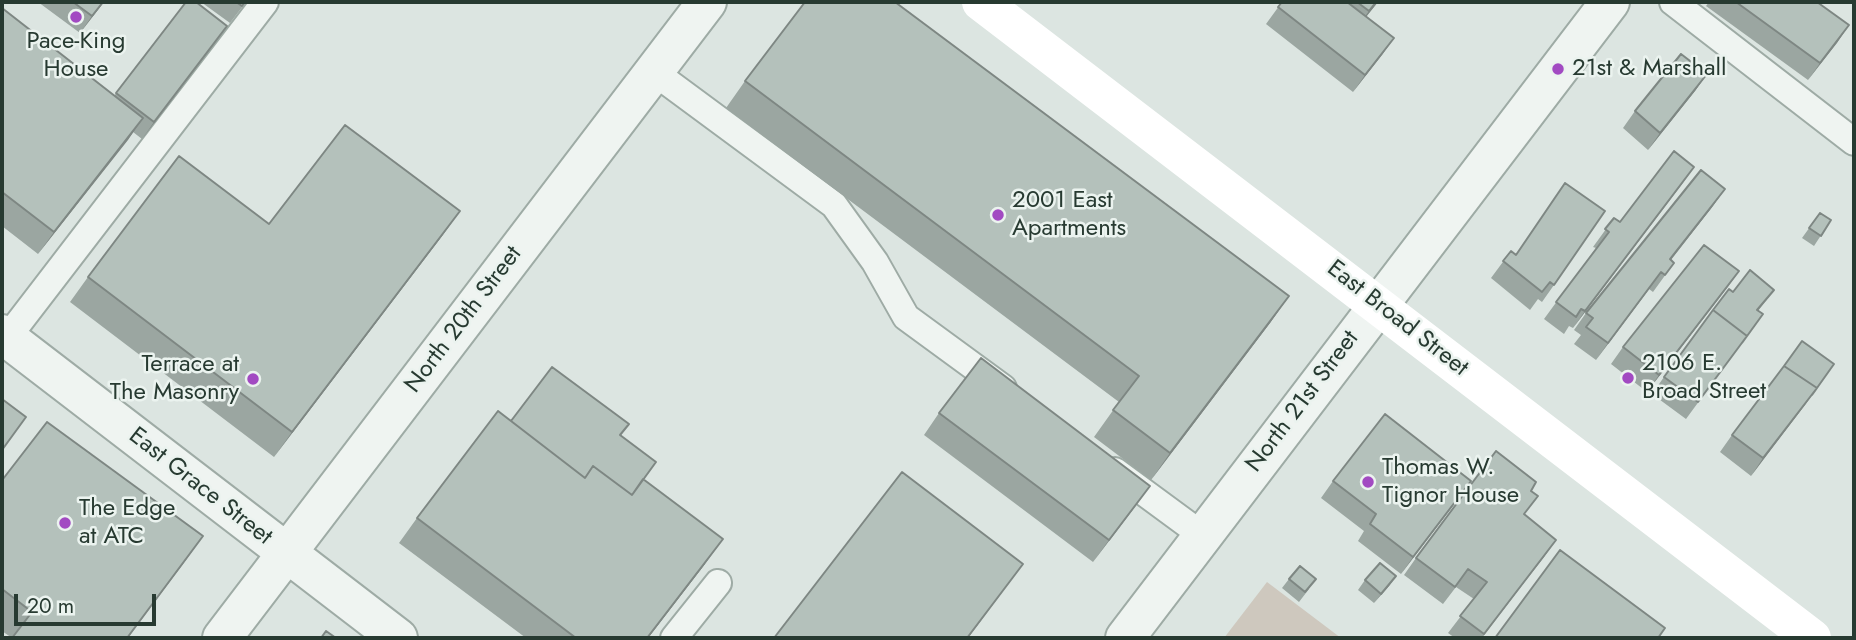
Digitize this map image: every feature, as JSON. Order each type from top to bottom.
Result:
[{"type":"main road","name":"East Broad Street","points":[[981,2],[1378,303],[1812,638]]},
{"type":"street","name":"North 20th Street","points":[[222,638],[707,2]]},
{"type":"street","name":"North 21st Street","points":[[1125,638],[1610,2]]},
{"type":"street","name":"East Grace Street","points":[[4,336],[398,638]]},
{"type":"lane","points":[[4,336],[265,2]]},
{"type":"lane","points":[[1673,2],[1854,142]]},
{"type":"lane","points":[[654,72],[834,205],[875,262],[906,317],[1025,405]]},
{"type":"lane","points":[[1090,452],[1202,535]]},
{"type":"lane","points":[[674,638],[718,583]]},
{"type":"shaded area","points":[[1267,582],[1341,638],[1224,638]]},
{"type":"building","points":[[73,2],[103,2],[92,16]]},
{"type":"building","points":[[186,2],[196,2],[227,26],[154,122],[116,93]]},
{"type":"building","name":"2001 East Apartments","points":[[805,2],[895,2],[1289,296],[1170,453],[1113,410],[1139,376],[745,81]]},
{"type":"building","points":[[1282,2],[1347,2],[1394,38],[1365,75],[1278,7]]},
{"type":"building","points":[[1357,2],[1376,2],[1369,11]]},
{"type":"building","points":[[1736,2],[1817,2],[1849,25],[1820,63]]},
{"type":"building","points":[[2,8],[143,118],[54,232],[2,192]]},
{"type":"building","points":[[1681,54],[1707,74],[1660,133],[1635,111]]},
{"type":"building","name":"Terrace at The Masonry","points":[[345,125],[460,211],[292,432],[88,277],[179,156],[269,224]]},
{"type":"building","points":[[1674,151],[1694,167],[1585,311],[1581,309],[1576,317],[1556,302],[1609,232],[1605,229],[1614,218],[1620,222]]},
{"type":"building","points":[[1701,170],[1725,189],[1670,259],[1674,263],[1665,275],[1661,272],[1608,343],[1586,327],[1593,318],[1586,313]]},
{"type":"building","points":[[1565,183],[1605,211],[1554,285],[1550,282],[1542,292],[1503,261],[1511,251],[1516,255]]},
{"type":"building","points":[[1820,213],[1831,220],[1821,236],[1809,228]]},
{"type":"building","points":[[1704,245],[1739,271],[1659,375],[1623,347]]},
{"type":"building","points":[[1750,270],[1774,290],[1757,310],[1763,314],[1742,343],[1747,336],[1713,310],[1729,289],[1733,292]]},
{"type":"building","points":[[1713,310],[1747,336],[1698,402],[1664,377]]},
{"type":"building","points":[[1802,341],[1834,364],[1817,388],[1784,366]]},
{"type":"building","points":[[981,358],[1150,486],[1109,540],[939,413]]},
{"type":"building","points":[[1784,366],[1817,388],[1763,458],[1732,435]]},
{"type":"building","points":[[552,367],[629,424],[620,435],[656,462],[632,495],[593,466],[585,478],[511,421]]},
{"type":"building","points":[[2,399],[26,417],[2,450]]},
{"type":"building","points":[[498,411],[585,478],[593,466],[632,495],[643,479],[723,539],[647,638],[576,638],[417,518]]},
{"type":"building","points":[[1385,414],[1471,481],[1413,557],[1370,524],[1376,514],[1333,481]]},
{"type":"building","name":"The Edge at ATC","points":[[47,422],[203,536],[127,638],[12,638],[32,612],[2,589],[2,478]]},
{"type":"building","points":[[1496,451],[1536,482],[1531,491],[1538,496],[1524,514],[1556,540],[1484,634],[1460,616],[1487,582],[1468,569],[1455,587],[1416,558]]},
{"type":"building","points":[[902,472],[1023,564],[967,638],[774,638]]},
{"type":"building","points":[[1560,550],[1665,628],[1658,638],[1495,638]]},
{"type":"building","points":[[1380,563],[1396,576],[1381,594],[1365,580]]},
{"type":"building","points":[[1300,566],[1316,579],[1305,592],[1289,579]]},
{"type":"building","points":[[326,631],[336,638],[321,638]]},
{"type":"place","name":"Pace-King House","points":[[76,17]]},
{"type":"place","name":"21st & Marshall","points":[[1558,69]]},
{"type":"place","name":"2001 East Apartments","points":[[998,215]]},
{"type":"place","name":"2106 E. Broad Street","points":[[1628,378]]},
{"type":"place","name":"Terrace at The Masonry","points":[[253,379]]},
{"type":"place","name":"Thomas W. Tignor House","points":[[1368,482]]},
{"type":"place","name":"The Edge at ATC","points":[[65,523]]}]
